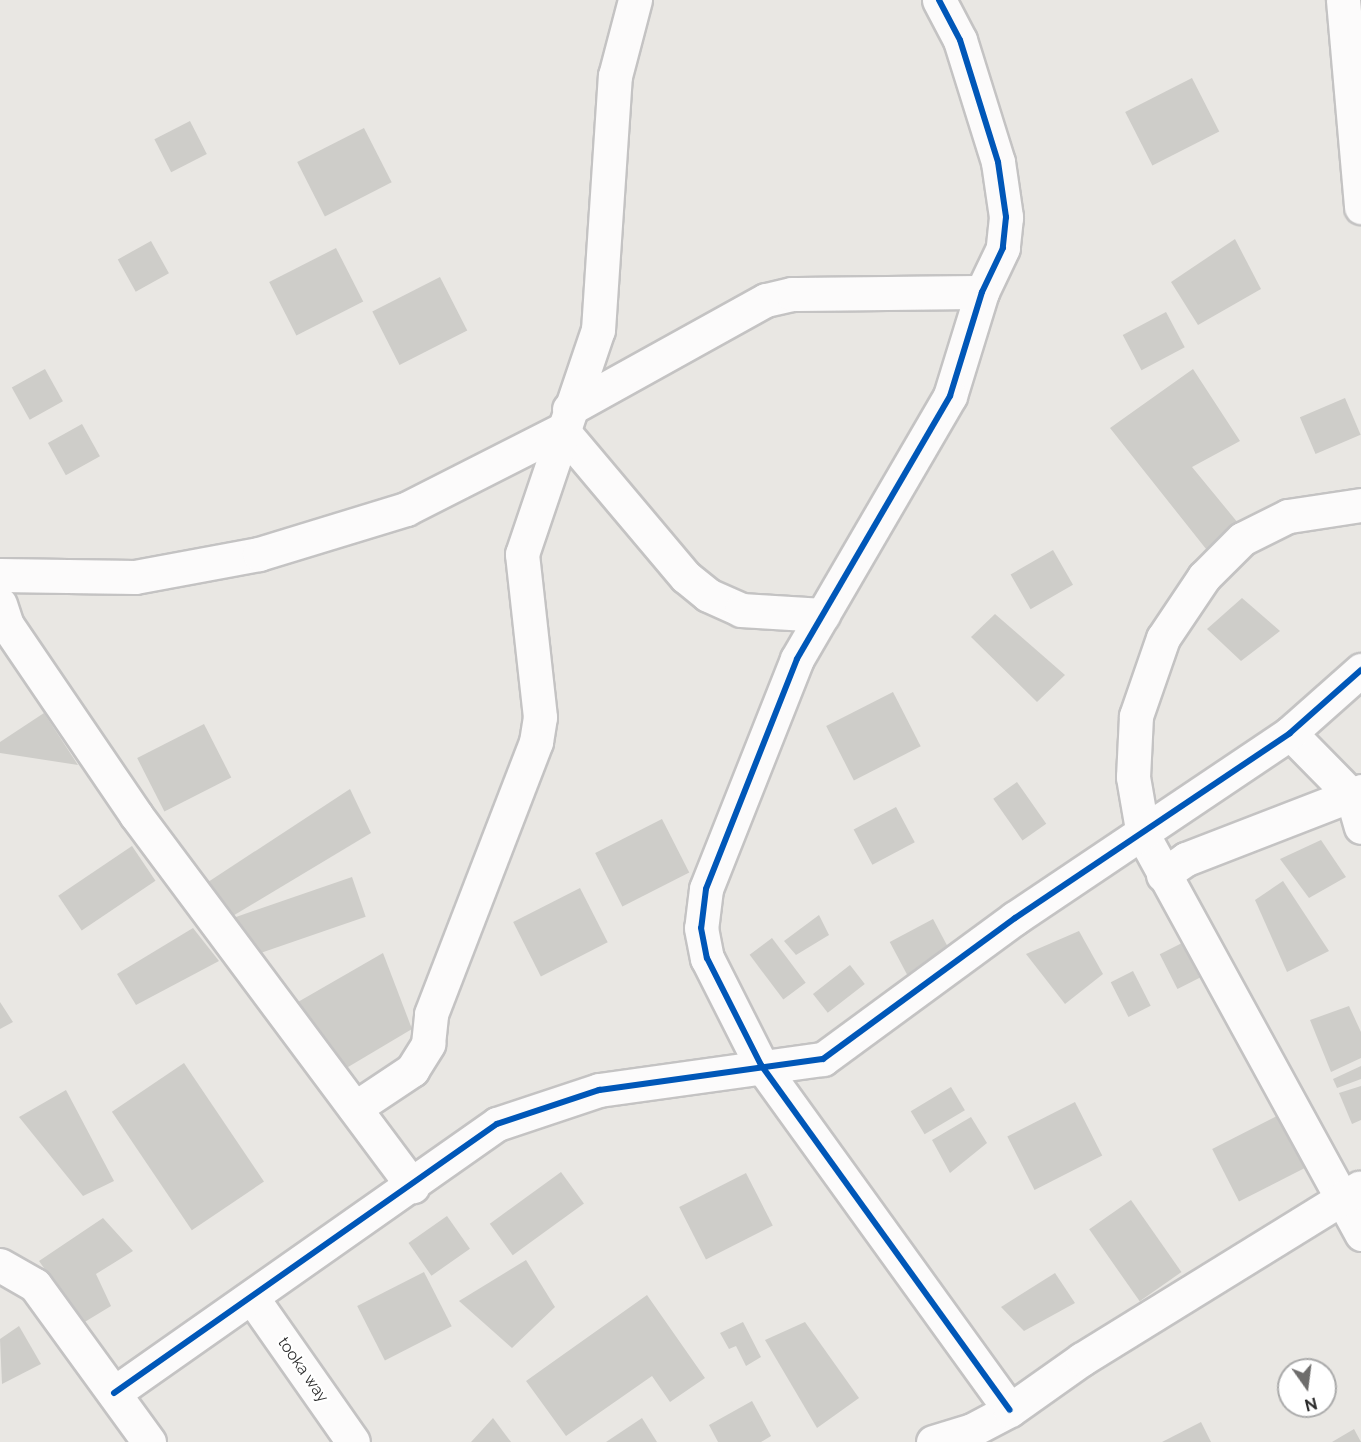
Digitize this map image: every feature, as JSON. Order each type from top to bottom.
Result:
[{"type":"street","points":[[355,1108],[412,1070],[428,1044],[431,1014],[536,742],[540,717],[522,554],[598,330],[615,76],[635,0]]},
{"type":"street","points":[[939,0],[975,84],[1001,184],[1006,217],[1003,248],[982,292],[950,396],[797,659],[706,889],[700,928],[707,958],[761,1065],[1010,1410]]},
{"type":"street","points":[[1343,0],[1361,207]]},
{"type":"street","points":[[0,575],[135,577],[259,554],[406,509],[566,419],[766,300],[792,294],[982,292]]},
{"type":"street","points":[[566,419],[686,577],[708,595],[741,610],[823,615]]},
{"type":"street","points":[[1361,505],[1288,516],[1242,539],[1204,577],[1163,638],[1136,716],[1133,777],[1143,835],[1163,875],[1351,1193],[1361,1234]]},
{"type":"street","points":[[0,604],[7,625],[136,815],[413,1186]]},
{"type":"street","points":[[114,1393],[253,1299],[413,1186],[466,1144],[529,1110],[599,1090],[761,1065],[823,1059],[1015,918],[1143,835],[1290,733],[1361,670]]},
{"type":"street","points":[[1290,733],[1356,793],[1361,827]]},
{"type":"street","points":[[1163,875],[1186,859],[1356,793]]},
{"type":"street","points":[[933,1442],[972,1430],[1010,1410],[1083,1359],[1351,1193]]},
{"type":"street","points":[[0,1264],[35,1284],[149,1442]]},
{"type":"street","name":"tooka way","points":[[253,1299],[353,1442]]},
{"type":"building","points":[[1192,78],[1219,131],[1152,166],[1125,112]]},
{"type":"building","points":[[190,121],[207,154],[171,172],[154,139]]},
{"type":"building","points":[[364,128],[392,182],[325,216],[297,162]]},
{"type":"building","points":[[1235,239],[1261,289],[1198,325],[1171,282]]},
{"type":"building","points":[[151,241],[169,273],[136,292],[118,259]]},
{"type":"building","points":[[336,248],[363,301],[296,336],[269,282]]},
{"type":"building","points":[[440,277],[467,330],[400,365],[372,312]]},
{"type":"building","points":[[1166,312],[1185,347],[1142,370],[1123,335]]},
{"type":"building","points":[[45,369],[63,401],[30,420],[12,387]]},
{"type":"building","points":[[1193,369],[1240,441],[1192,467],[1243,529],[1214,559],[1110,428]]},
{"type":"building","points":[[1345,398],[1361,435],[1316,454],[1300,417]]},
{"type":"building","points":[[82,424],[100,456],[66,475],[48,443]]},
{"type":"building","points":[[1053,550],[1073,585],[1031,609],[1011,574]]},
{"type":"building","points":[[1242,598],[1280,631],[1241,661],[1207,629]]},
{"type":"building","points":[[995,614],[1065,675],[1037,702],[971,637]]},
{"type":"building","points":[[893,692],[921,746],[854,780],[826,726]]},
{"type":"building","points":[[44,713],[78,765],[0,753],[0,742]]},
{"type":"building","points":[[204,724],[231,777],[164,812],[137,758]]},
{"type":"building","points":[[1017,782],[1046,824],[1022,840],[993,799]]},
{"type":"building","points":[[350,789],[371,833],[226,920],[202,886]]},
{"type":"building","points":[[896,807],[915,842],[872,865],[854,830]]},
{"type":"building","points":[[662,819],[689,872],[622,907],[595,853]]},
{"type":"building","points":[[1321,840],[1346,877],[1309,898],[1280,859]]},
{"type":"building","points":[[132,846],[155,881],[82,931],[58,896]]},
{"type":"building","points":[[352,877],[366,917],[247,957],[234,918]]},
{"type":"building","points":[[1283,881],[1329,951],[1287,972],[1255,900]]},
{"type":"building","points":[[580,888],[608,942],[541,976],[513,922]]},
{"type":"building","points":[[819,915],[829,935],[796,955],[784,941]]},
{"type":"building","points":[[933,919],[952,954],[909,977],[890,942]]},
{"type":"building","points":[[193,928],[219,961],[136,1005],[117,974]]},
{"type":"building","points":[[1079,931],[1103,974],[1065,1004],[1026,954]]},
{"type":"building","points":[[772,938],[806,983],[783,1000],[750,955]]},
{"type":"building","points":[[1182,943],[1200,978],[1177,989],[1160,954]]},
{"type":"building","points":[[383,953],[412,1029],[338,1073],[291,1006]]},
{"type":"building","points":[[850,965],[865,984],[828,1013],[813,994]]},
{"type":"building","points":[[1133,971],[1151,1006],[1128,1017],[1111,982]]},
{"type":"building","points":[[0,1002],[13,1022],[0,1029]]},
{"type":"building","points":[[1349,1006],[1361,1032],[1361,1058],[1331,1072],[1310,1020]]},
{"type":"building","points":[[184,1063],[264,1182],[192,1230],[112,1112]]},
{"type":"building","points":[[1361,1066],[1361,1079],[1337,1088],[1333,1079]]},
{"type":"building","points":[[1361,1086],[1361,1120],[1352,1124],[1339,1093]]},
{"type":"building","points":[[951,1087],[965,1110],[925,1134],[911,1111]]},
{"type":"building","points":[[66,1090],[114,1181],[83,1196],[19,1117]]},
{"type":"building","points":[[1075,1102],[1102,1155],[1035,1190],[1007,1137]]},
{"type":"building","points":[[1279,1115],[1306,1168],[1239,1202],[1212,1149]]},
{"type":"building","points":[[971,1117],[987,1143],[950,1173],[932,1140]]},
{"type":"building","points":[[561,1172],[584,1204],[513,1255],[490,1224]]},
{"type":"building","points":[[746,1173],[773,1226],[706,1260],[679,1207]]},
{"type":"building","points":[[1131,1200],[1181,1272],[1140,1301],[1089,1229]]},
{"type":"building","points":[[447,1216],[470,1249],[431,1276],[408,1243]]},
{"type":"building","points":[[103,1218],[133,1251],[96,1274],[111,1306],[83,1323],[39,1261]]},
{"type":"building","points":[[526,1260],[555,1307],[512,1348],[459,1301]]},
{"type":"building","points":[[424,1272],[452,1326],[385,1360],[357,1306]]},
{"type":"building","points":[[1055,1273],[1075,1303],[1024,1331],[1001,1307]]},
{"type":"building","points":[[647,1295],[705,1378],[670,1402],[652,1376],[566,1436],[526,1381]]},
{"type":"building","points":[[743,1322],[761,1357],[746,1366],[736,1346],[729,1349],[720,1333]]},
{"type":"building","points":[[805,1322],[859,1398],[817,1428],[765,1340]]},
{"type":"building","points":[[19,1326],[41,1364],[2,1384],[0,1339]]},
{"type":"building","points":[[752,1401],[771,1436],[761,1442],[718,1442],[709,1425]]},
{"type":"building","points":[[493,1418],[511,1442],[471,1442]]},
{"type":"building","points":[[642,1418],[657,1442],[606,1442]]},
{"type":"building","points":[[1201,1422],[1211,1442],[1162,1442]]},
{"type":"building","points":[[1354,1429],[1361,1442],[1332,1442]]},
{"type":"cycle path","points":[[939,0],[960,40],[998,162],[1006,217],[1003,248],[982,292],[950,396],[797,659],[706,889],[701,928],[707,958],[761,1065],[1010,1410]]},
{"type":"cycle path","points":[[114,1393],[497,1124],[599,1090],[823,1059],[1015,918],[1290,733],[1361,670]]}]
